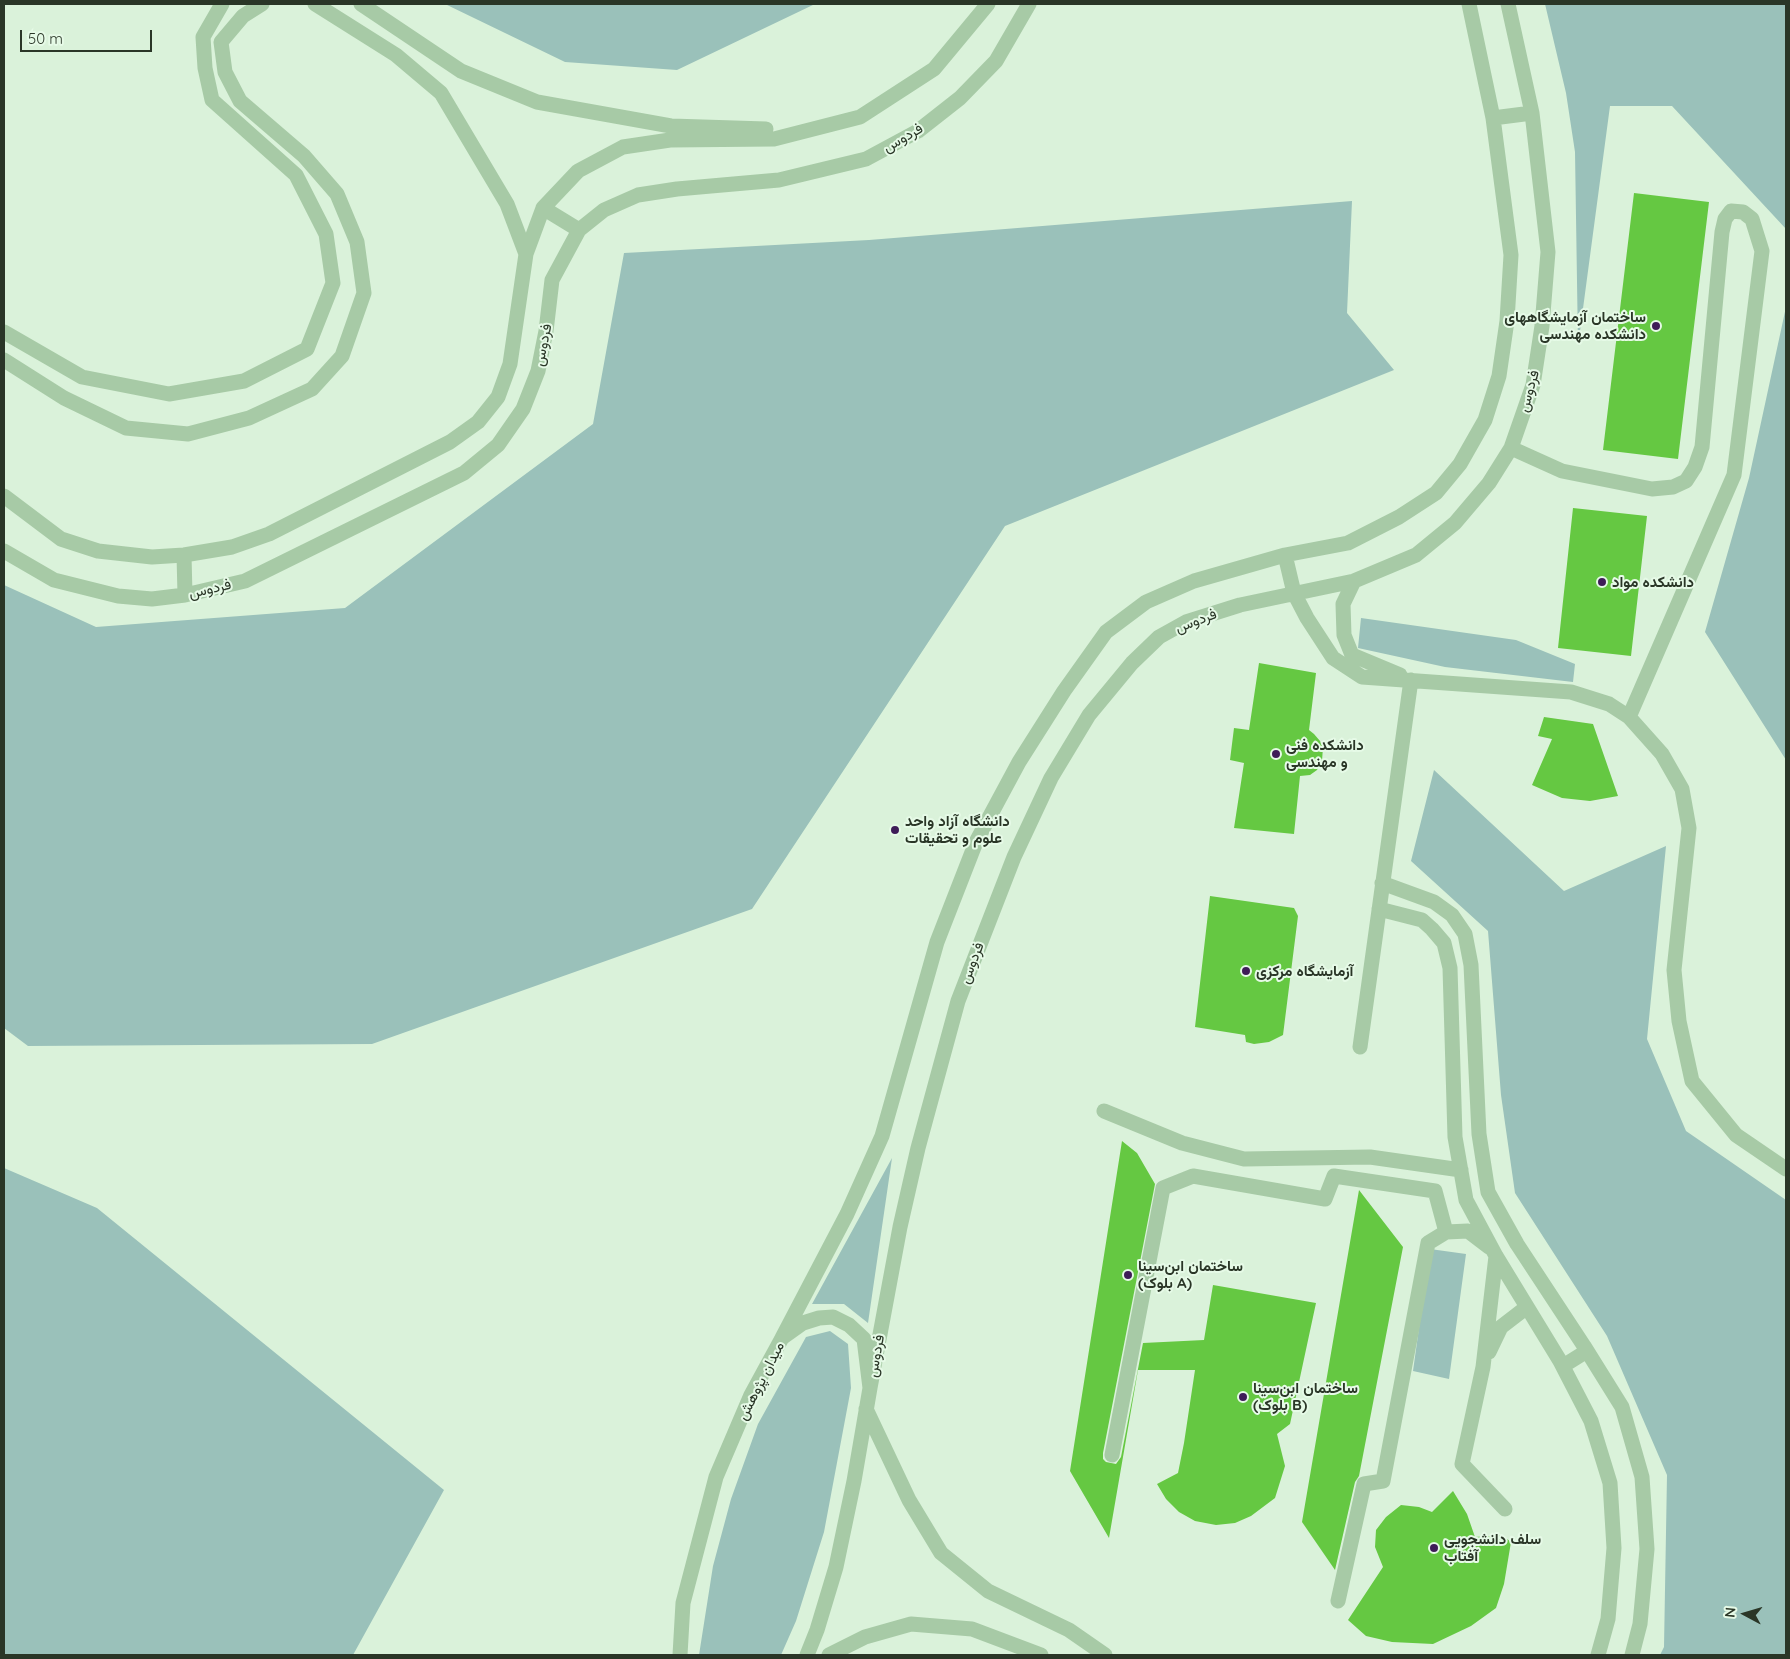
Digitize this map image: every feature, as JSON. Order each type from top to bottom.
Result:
[{"type":"lane","points":[[4,332],[82,377],[169,394],[244,381],[307,349],[333,283],[326,234],[296,176],[212,100],[205,68],[203,37],[222,4]]},
{"type":"lane","points":[[4,360],[64,398],[126,428],[188,434],[249,418],[312,389],[342,356],[364,293],[357,242],[351,226],[337,194],[304,156],[240,101],[225,72],[221,42],[243,16],[262,4]]},
{"type":"lane","points":[[315,4],[396,55],[441,93],[507,204],[526,254]]},
{"type":"lane","points":[[361,4],[461,71],[537,102],[671,126],[805,131]]},
{"type":"lane","name":"فردوس","points":[[4,496],[60,539],[98,551],[152,557],[184,555],[232,547],[270,534],[450,442],[478,422],[498,396],[510,364],[526,254],[543,208],[578,171],[623,148],[670,140],[774,139],[860,116],[934,69],[988,4]]},
{"type":"lane","name":"فردوس","points":[[4,551],[54,580],[118,596],[152,599],[185,595],[245,581],[464,473],[498,445],[523,409],[538,371],[546,331],[552,280],[579,230],[604,210],[638,195],[677,189],[780,180],[866,159],[918,131],[960,98],[996,61],[1029,4]]},
{"type":"lane","points":[[782,1338],[847,1214],[882,1136],[937,942],[976,842],[1019,762],[1064,691],[1106,632],[1146,602],[1194,581],[1285,555],[1348,543],[1399,517],[1436,493],[1460,464],[1485,420],[1499,376],[1507,321],[1511,254],[1494,118],[1469,4]]},
{"type":"lane","name":"فردوس","points":[[870,1388],[900,1227],[918,1148],[958,1001],[1014,857],[1051,778],[1089,715],[1132,663],[1159,638],[1186,622],[1240,605],[1354,581],[1416,555],[1455,523],[1489,483],[1510,448],[1533,384],[1542,326],[1548,252],[1532,113],[1508,4]]},
{"type":"lane","points":[[1494,118],[1532,113]]},
{"type":"lane","points":[[543,208],[579,230]]},
{"type":"lane","points":[[1510,448],[1562,471],[1652,489],[1673,487],[1686,481],[1695,468],[1702,447],[1722,232],[1725,219],[1731,211],[1743,212],[1752,219],[1762,251],[1734,475],[1629,717]]},
{"type":"lane","points":[[184,555],[185,595]]},
{"type":"lane","points":[[1285,555],[1294,593],[1306,618],[1333,658],[1362,677],[1571,692],[1609,704],[1629,717],[1662,754],[1682,789],[1689,828],[1674,970],[1679,1020],[1692,1081],[1736,1135],[1786,1169]]},
{"type":"lane","points":[[1354,581],[1343,604],[1344,635],[1352,655],[1410,680]]},
{"type":"lane","points":[[1360,1047],[1410,680]]},
{"type":"lane","points":[[1382,883],[1434,902],[1452,915],[1465,934],[1471,965],[1479,1134],[1488,1192],[1517,1244],[1622,1408],[1642,1477],[1647,1549],[1640,1624],[1632,1655]]},
{"type":"lane","points":[[1379,909],[1422,920],[1444,943],[1450,968],[1455,1137],[1466,1200],[1494,1253],[1563,1366],[1591,1421],[1610,1483],[1614,1548],[1608,1619],[1598,1655]]},
{"type":"lane","points":[[1104,1111],[1182,1143],[1244,1160],[1370,1157],[1461,1170]]},
{"type":"lane","points":[[1112,1454],[1163,1188],[1193,1176],[1325,1199],[1334,1176],[1326,1158]]},
{"type":"lane","points":[[1334,1176],[1435,1191],[1446,1232]]},
{"type":"lane","points":[[1338,1601],[1364,1484],[1383,1481],[1428,1243],[1446,1232],[1468,1232],[1494,1253]]},
{"type":"lane","points":[[1494,1253],[1483,1367],[1462,1464],[1505,1509]]},
{"type":"lane","points":[[1483,1367],[1501,1327],[1527,1307]]},
{"type":"lane","name":"میدان پژوهش","points":[[680,1655],[683,1603],[716,1477],[751,1396],[782,1338],[803,1323],[819,1318],[833,1317],[849,1325],[864,1339],[870,1388],[854,1481],[836,1567],[817,1630],[807,1655]]},
{"type":"lane","points":[[1563,1366],[1587,1351]]},
{"type":"lane","points":[[866,1409],[909,1500],[941,1553],[988,1591],[1068,1630],[1105,1655]]},
{"type":"lane","points":[[829,1655],[865,1636],[911,1624],[972,1629],[1041,1655]]},
{"type":"shaded area","points":[[445,4],[815,4],[677,70],[565,62]]},
{"type":"shaded area","points":[[1545,4],[1786,4],[1786,229],[1672,106],[1610,106],[1578,346],[1575,152],[1566,93]]},
{"type":"shaded area","points":[[1352,201],[1347,313],[1394,370],[1005,526],[752,909],[372,1044],[28,1046],[4,1028],[4,585],[96,627],[345,608],[593,424],[624,253],[869,240]]},
{"type":"shaded area","points":[[1786,307],[1786,760],[1705,632],[1749,478]]},
{"type":"shaded area","points":[[1361,618],[1516,640],[1575,664],[1573,682],[1445,667],[1358,648]]},
{"type":"shaded area","points":[[1434,770],[1564,891],[1666,846],[1647,1039],[1686,1131],[1786,1200],[1786,1655],[1660,1655],[1664,1647],[1667,1475],[1607,1336],[1515,1193],[1501,1095],[1488,931],[1411,861]]},
{"type":"shaded area","points":[[892,1158],[868,1323],[844,1304],[812,1304]]},
{"type":"shaded area","points":[[4,1168],[97,1208],[444,1490],[353,1655],[4,1655]]},
{"type":"shaded area","points":[[1430,1249],[1466,1254],[1449,1379],[1413,1371]]},
{"type":"shaded area","points":[[830,1331],[848,1344],[851,1388],[824,1532],[796,1621],[781,1655],[699,1655],[713,1566],[731,1499],[758,1424],[806,1337]]},
{"type":"building","name":"ساختمان آزمایشگاههای دانشکده مهندسی","points":[[1634,193],[1709,202],[1678,459],[1603,450]]},
{"type":"building","name":"دانشکده مواد","points":[[1573,508],[1647,516],[1631,656],[1558,648]]},
{"type":"building","name":"دانشکده فنی و مهندسی","points":[[1259,663],[1316,673],[1309,730],[1323,747],[1322,761],[1317,770],[1310,775],[1300,776],[1294,834],[1234,828],[1244,763],[1230,760],[1234,728],[1249,730]]},
{"type":"building","points":[[1544,717],[1593,724],[1618,796],[1590,801],[1562,798],[1532,785],[1552,739],[1538,736]]},
{"type":"building","name":"آزمایشگاه مرکزی","points":[[1210,896],[1294,908],[1298,916],[1283,1035],[1269,1042],[1254,1044],[1246,1042],[1245,1035],[1195,1027]]},
{"type":"building","name":"ساختمان ابن‌سینا (بلوک B)","points":[[1122,1141],[1137,1153],[1155,1184],[1103,1453],[1103,1459],[1106,1462],[1116,1464],[1121,1457],[1143,1343],[1204,1340],[1213,1285],[1316,1303],[1290,1424],[1277,1434],[1285,1466],[1275,1498],[1251,1516],[1235,1523],[1216,1525],[1195,1521],[1179,1512],[1166,1499],[1157,1484],[1178,1473],[1195,1370],[1138,1370],[1109,1538],[1070,1471]]},
{"type":"building","points":[[1359,1190],[1403,1247],[1359,1476],[1355,1482],[1335,1570],[1302,1522]]},
{"type":"building","points":[[1453,1491],[1467,1514],[1475,1537],[1502,1535],[1511,1542],[1504,1584],[1496,1608],[1471,1626],[1433,1644],[1392,1642],[1366,1636],[1348,1620],[1383,1567],[1375,1547],[1376,1530],[1386,1517],[1401,1505],[1419,1507],[1432,1512]]},
{"type":"place","name":"ساختمان آزمایشگاههای دانشکده مهندسی","points":[[1656,326]]},
{"type":"place","name":"دانشکده مواد","points":[[1602,582]]},
{"type":"place","name":"دانشکده فنی و مهندسی","points":[[1276,754]]},
{"type":"place","name":"دانشگاه آزاد واحد علوم و تحقیقات","points":[[895,830]]},
{"type":"place","name":"آزمایشگاه مرکزی","points":[[1246,971]]},
{"type":"place","name":"ساختمان ابن‌سینا (بلوک A)","points":[[1128,1275]]},
{"type":"place","name":"ساختمان ابن‌سینا (بلوک B)","points":[[1243,1397]]},
{"type":"place","name":"سلف دانشجویی آفتاب","points":[[1434,1548]]}]
